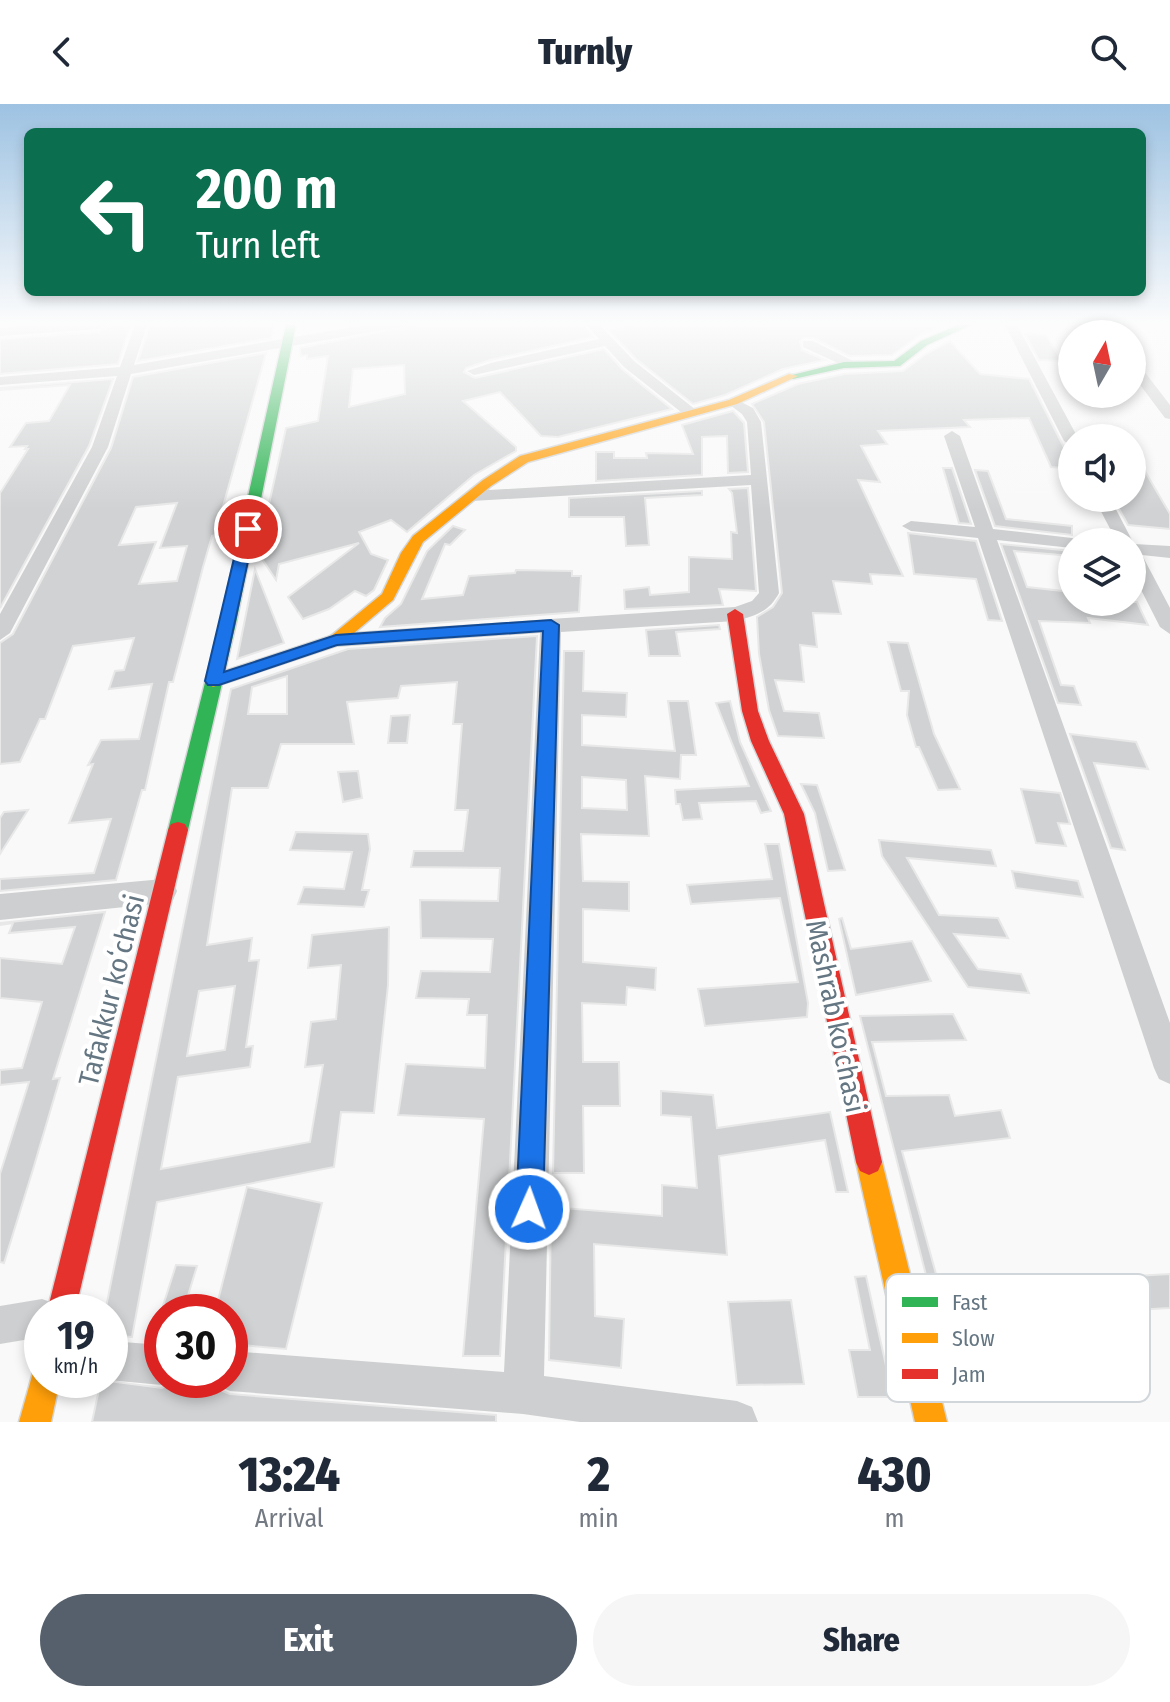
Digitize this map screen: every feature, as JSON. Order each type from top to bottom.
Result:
[{"type":"street","points":[[0,633],[100,447],[121,387]]},
{"type":"street","name":"Tafakkur koʻchasi","points":[[65,1294],[213,681],[278,387]]},
{"type":"street","points":[[657,387],[691,413]]},
{"type":"street","points":[[336,640],[388,597],[413,545],[509,467],[524,459],[733,402],[768,387]]},
{"type":"street","points":[[1043,387],[1063,424]]},
{"type":"street","points":[[1148,387],[1170,415]]},
{"type":"street","points":[[213,681],[336,640],[735,614],[757,607],[766,601],[769,593],[754,422],[748,411],[733,402]]},
{"type":"street","points":[[952,436],[1170,1068]]},
{"type":"street","points":[[472,496],[757,480]]},
{"type":"street","points":[[911,526],[1058,541]]},
{"type":"street","points":[[1146,551],[1170,552]]},
{"type":"street","points":[[1146,579],[1170,627]]},
{"type":"street","name":"Mashrab koʻchasi","points":[[735,614],[750,711],[760,741],[794,814],[846,1068],[895,1274]]},
{"type":"street","points":[[523,1394],[551,625]]},
{"type":"street","points":[[0,907],[163,891]]},
{"type":"street","points":[[0,1325],[24,1321]]},
{"type":"street","points":[[248,1372],[523,1394],[617,1414],[737,1422]]},
{"type":"street","points":[[35,1422],[41,1398]]},
{"type":"street","name":"Mashrab koʻchasi","points":[[926,1402],[931,1422]]},
{"type":"building","points":[[19,387],[49,387],[0,390]]},
{"type":"building","points":[[69,387],[110,387],[89,446],[0,608],[0,493],[28,449],[25,449],[27,446],[10,447],[26,423],[49,421]]},
{"type":"building","points":[[130,387],[257,387],[203,567],[173,682],[169,682],[145,790],[142,790],[116,880],[0,891],[0,879],[94,873],[111,819],[69,823],[93,764],[88,765],[101,740],[139,739],[152,684],[109,689],[115,671],[124,670],[134,638],[73,646],[45,719],[40,719],[20,762],[0,764],[0,643],[13,634],[111,448]],"holes":[[[177,503],[160,548],[187,546],[177,581],[139,584],[156,542],[119,545],[136,507]]]},
{"type":"building","points":[[323,387],[351,387],[349,407],[405,394],[405,387],[644,387],[672,409],[558,437],[541,436],[500,392],[463,401],[516,447],[516,451],[474,475],[407,532],[391,520],[359,532],[371,554],[388,560],[374,590],[366,596],[355,591],[329,609],[303,619],[288,597],[359,543],[279,564],[276,580],[258,553],[286,428],[318,421]]},
{"type":"building","points":[[671,387],[744,387],[725,395],[693,404]]},
{"type":"building","points":[[792,387],[1033,387],[1058,436],[1058,468],[1051,467],[1029,418],[964,420],[970,427],[878,431],[887,444],[861,446],[880,482],[858,480],[903,576],[870,574],[872,584],[833,581],[841,614],[813,613],[817,647],[800,645],[804,682],[775,680],[784,711],[819,713],[824,738],[778,736],[769,710],[759,654],[757,617],[773,607],[782,593],[764,422],[752,404]]},
{"type":"building","points":[[733,411],[744,423],[748,472],[728,473],[727,436],[702,437],[702,475],[596,481],[596,452],[614,452],[614,458],[647,458],[646,453],[693,454],[682,425]]},
{"type":"building","points":[[943,468],[952,468],[971,524],[959,523]]},
{"type":"building","points":[[975,470],[988,471],[1006,519],[1072,528],[1058,528],[1058,533],[995,526]]},
{"type":"building","points":[[1146,473],[1170,514],[1170,529],[1128,525],[1121,512],[1146,512]]},
{"type":"building","points":[[748,488],[756,591],[719,589],[723,605],[625,609],[624,590],[649,587],[650,595],[689,592],[689,557],[732,559],[731,532],[737,533],[729,489]]},
{"type":"building","points":[[702,491],[702,495],[645,498],[649,545],[626,546],[624,517],[569,517],[569,498]]},
{"type":"building","points":[[453,526],[465,530],[450,545],[445,544],[422,599],[463,595],[469,576],[515,573],[516,570],[572,571],[572,576],[581,576],[579,612],[380,627],[401,604],[427,551]]},
{"type":"building","points":[[908,533],[976,541],[1002,621],[988,620],[976,579],[914,574]]},
{"type":"building","points":[[1001,544],[1058,550],[1058,555],[1014,551],[1027,587],[1058,590],[1058,616],[1144,616],[1148,625],[1088,618],[1090,623],[1039,621],[1061,685],[1074,686],[1081,705],[1058,703]]},
{"type":"building","points":[[255,569],[284,643],[237,659]]},
{"type":"building","points":[[719,625],[720,629],[676,632],[680,656],[649,656],[646,630]]},
{"type":"building","points":[[537,636],[500,1356],[463,1356],[484,1119],[398,1115],[406,1064],[485,1068],[487,1015],[467,1015],[469,999],[416,998],[421,971],[490,972],[493,939],[421,938],[420,900],[498,901],[500,868],[411,867],[414,851],[463,851],[468,810],[455,810],[462,724],[453,724],[457,682],[401,686],[398,698],[347,702],[354,744],[281,744],[268,788],[232,788],[207,945],[252,938],[249,961],[259,960],[246,1047],[253,1046],[250,1067],[178,1077],[161,1169],[310,1142],[323,1065],[305,1067],[311,1022],[336,1019],[341,965],[308,968],[312,935],[389,927],[388,985],[374,1113],[341,1112],[334,1167],[157,1202],[132,1337],[128,1337],[128,1294],[109,1294],[231,689],[348,649]],"holes":[[[287,676],[287,714],[248,714],[252,687]],[[235,986],[225,1050],[187,1056],[199,991]]]},
{"type":"building","points":[[888,642],[908,643],[934,734],[960,789],[938,790],[919,747],[916,747],[907,715],[909,691],[901,691]]},
{"type":"building","points":[[564,651],[584,651],[583,691],[627,693],[626,717],[582,715],[582,745],[675,751],[668,701],[688,701],[696,755],[681,755],[680,779],[645,776],[649,836],[581,834],[583,881],[629,882],[629,911],[583,909],[583,962],[656,968],[655,990],[627,987],[626,1005],[582,1003],[583,1062],[619,1062],[620,1106],[583,1106],[584,1173],[553,1173]],"holes":[[[582,777],[626,780],[627,810],[582,808]]]},
{"type":"building","points":[[730,701],[740,742],[771,811],[761,813],[756,801],[699,803],[702,819],[683,820],[680,804],[676,804],[675,790],[749,786],[716,703]]},
{"type":"building","points":[[410,715],[407,743],[388,743],[391,716]]},
{"type":"building","points":[[1070,734],[1136,742],[1148,769],[1094,763],[1125,850],[1111,848]]},
{"type":"building","points":[[358,771],[362,798],[343,802],[338,772]]},
{"type":"building","points":[[801,784],[817,785],[845,870],[828,871],[815,813]]},
{"type":"building","points":[[1021,789],[1060,793],[1070,824],[1058,823],[1066,846],[1036,843]]},
{"type":"building","points":[[28,810],[0,854],[0,818],[4,812]]},
{"type":"building","points":[[296,832],[368,834],[370,849],[362,890],[369,890],[364,907],[298,904],[304,887],[344,889],[352,852],[290,850]]},
{"type":"building","points":[[879,840],[991,850],[996,866],[907,858],[939,915],[998,918],[1008,938],[954,934],[978,969],[1021,974],[1029,993],[968,987],[882,856]]},
{"type":"building","points":[[765,844],[779,844],[808,1003],[807,1017],[705,1026],[698,989],[798,982],[780,898],[691,904],[687,885],[772,879]]},
{"type":"building","points":[[1012,871],[1078,881],[1083,897],[1016,888]]},
{"type":"building","points":[[105,912],[53,1079],[60,1078],[34,1166],[4,1263],[0,1262],[0,1174],[29,1082],[0,1085],[0,1070],[22,1068],[42,1002],[0,998],[0,958],[62,964],[75,927],[9,933],[13,923],[0,923]]},
{"type":"building","points":[[842,918],[851,949],[912,941],[931,981],[856,995],[839,919]]},
{"type":"building","points":[[953,1014],[966,1040],[872,1042],[886,1096],[949,1095],[955,1116],[1001,1110],[1010,1138],[902,1151],[936,1274],[926,1274],[860,1016]]},
{"type":"building","points":[[661,1091],[713,1095],[717,1128],[830,1112],[848,1192],[836,1192],[825,1140],[719,1156],[727,1255],[594,1244],[595,1316],[624,1319],[621,1368],[549,1360],[551,1207],[662,1216],[662,1185],[697,1188],[691,1117],[661,1115]]},
{"type":"building","points":[[247,1187],[322,1203],[286,1349],[248,1346],[248,1294],[220,1294]]},
{"type":"building","points":[[176,1265],[197,1266],[188,1294],[167,1294]]},
{"type":"building","points":[[1170,1274],[1170,1308],[1150,1309],[1150,1275]]},
{"type":"building","points":[[866,1276],[886,1366],[886,1397],[858,1397],[849,1350],[870,1350],[855,1277]]},
{"type":"building","points":[[791,1300],[804,1384],[737,1385],[728,1302]]},
{"type":"building","points":[[128,1384],[144,1386],[144,1398],[248,1398],[248,1395],[496,1415],[496,1422],[92,1422],[97,1398],[128,1398]]},
{"type":"traffic: fast","points":[[178,830],[228,623],[278,387]]},
{"type":"traffic: slow","points":[[213,681],[336,640],[388,597],[408,553],[418,539],[487,483],[524,459],[733,402],[769,387]]},
{"type":"traffic: slow","points":[[869,1162],[896,1274]]},
{"type":"traffic: slow","points":[[35,1422],[41,1398]]},
{"type":"traffic: slow","points":[[926,1402],[931,1422]]},
{"type":"traffic: jam","points":[[735,614],[750,711],[760,741],[794,814],[869,1162]]},
{"type":"traffic: jam","points":[[65,1294],[178,830]]},
{"type":"route","points":[[248,529],[213,681],[336,640],[551,625],[529,1209]]}]
